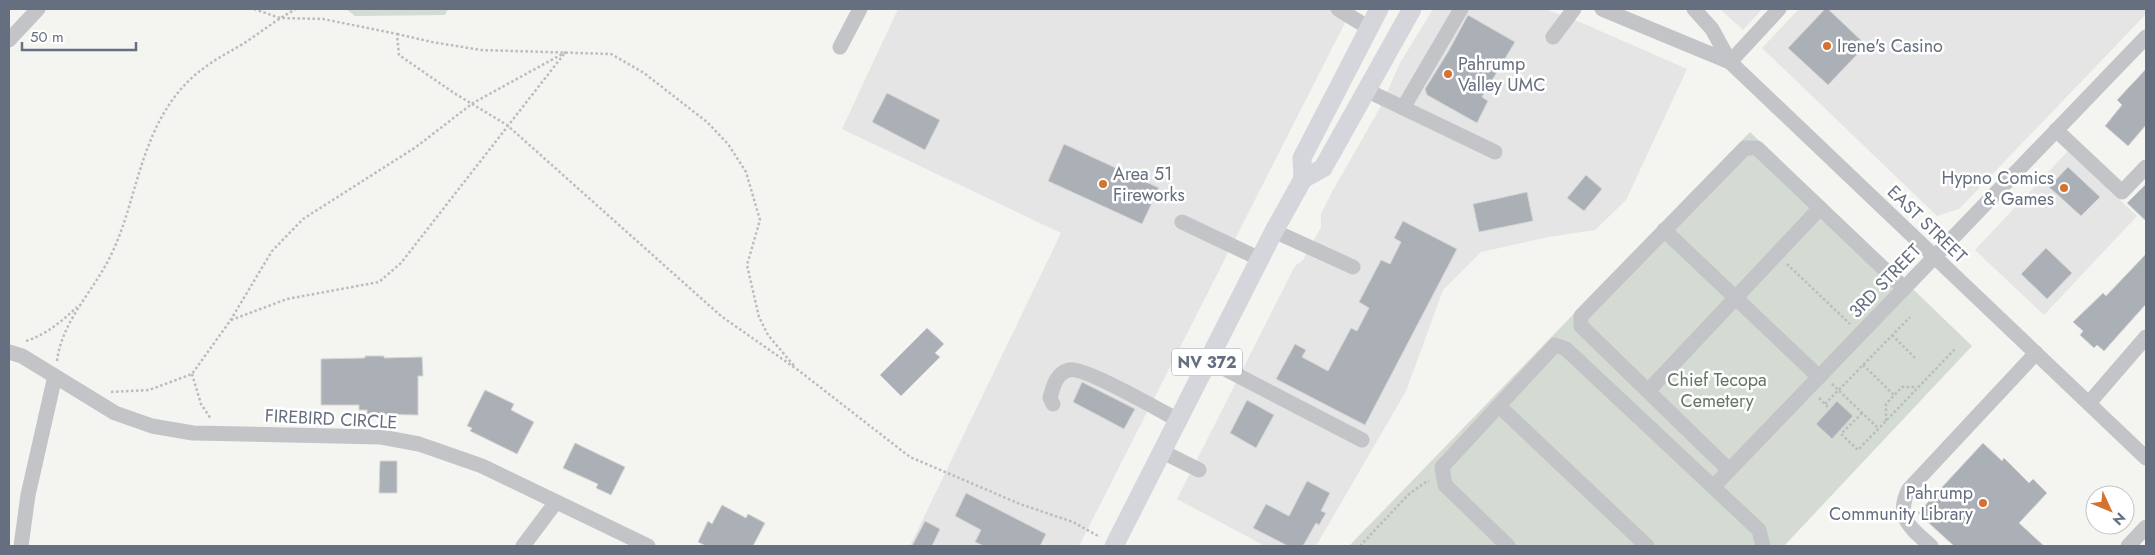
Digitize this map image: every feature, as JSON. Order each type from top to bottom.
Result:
[{"type":"main road","name":"NV 372","points":[[1114,546],[1274,231],[1303,179],[1302,158],[1379,9]]},
{"type":"main road","name":"NV 372","points":[[1303,179],[1323,168],[1412,9]]},
{"type":"street","points":[[9,40],[38,9]]},
{"type":"street","points":[[840,47],[860,9]]},
{"type":"street","points":[[1338,9],[1369,28]]},
{"type":"street","points":[[1403,108],[1462,9]]},
{"type":"street","points":[[1553,37],[1574,9]]},
{"type":"street","points":[[1602,9],[1730,62],[1779,9]]},
{"type":"street","name":"EAST STREET","points":[[1694,9],[1712,29],[1730,62],[2146,457]]},
{"type":"street","name":"3RD STREET","points":[[1713,487],[2146,37]]},
{"type":"street","points":[[1366,90],[1495,152]]},
{"type":"street","points":[[2056,130],[2122,192],[2146,167]]},
{"type":"street","points":[[1729,470],[1581,326],[1581,316],[1745,148],[1757,148],[1904,288]]},
{"type":"street","points":[[1648,392],[1820,208]]},
{"type":"street","points":[[1182,222],[1260,259]]},
{"type":"street","points":[[1664,230],[1820,376]]},
{"type":"street","points":[[1274,231],[1353,267]]},
{"type":"street","points":[[2089,403],[2146,338]]},
{"type":"street","points":[[1508,546],[1445,485],[1442,467],[1555,345],[1566,349],[1759,530],[1763,546]]},
{"type":"street","name":"FIREBIRD CIRCLE","points":[[9,352],[22,356],[115,413],[152,426],[193,434],[381,436],[419,444],[482,466],[648,546]]},
{"type":"street","points":[[1931,546],[1908,525],[1902,513],[1902,501],[1909,489],[2036,353]]},
{"type":"street","points":[[1208,360],[1262,390],[1362,440]]},
{"type":"street","points":[[1053,404],[1050,398],[1054,383],[1064,372],[1076,370],[1128,393],[1178,420]]},
{"type":"street","points":[[20,546],[28,495],[54,376]]},
{"type":"street","points":[[1499,406],[1647,546]]},
{"type":"street","points":[[1162,451],[1199,470]]},
{"type":"street","points":[[522,546],[556,502]]},
{"type":"street","points":[[2128,546],[2146,527]]},
{"type":"path","points":[[254,9],[280,18],[323,19],[432,42],[481,50],[611,54],[644,73],[707,122],[728,144],[746,172],[760,220],[747,265],[759,317],[768,335],[798,370]]},
{"type":"path","points":[[54,376],[62,336],[112,254],[125,223],[148,147],[164,111],[203,68],[296,9]]},
{"type":"path","points":[[397,34],[399,55],[454,93],[507,125],[721,316],[798,370],[910,457],[1020,504],[1073,522],[1114,546]]},
{"type":"path","points":[[111,392],[149,390],[192,374],[230,321],[272,252],[303,219],[416,147],[473,103],[566,52]]},
{"type":"path","points":[[230,321],[287,299],[379,282],[401,263],[507,125],[566,52]]},
{"type":"path","points":[[1776,254],[1860,334]]},
{"type":"path","points":[[24,341],[40,336],[59,324],[80,305]]},
{"type":"path","points":[[1824,404],[1910,317]]},
{"type":"path","points":[[1892,335],[1916,359]]},
{"type":"path","points":[[1862,412],[1841,434],[1858,450],[1955,349]]},
{"type":"path","points":[[1863,365],[1894,395]]},
{"type":"path","points":[[192,374],[201,404],[220,434]]},
{"type":"path","points":[[1820,376],[1838,390],[1878,428]]},
{"type":"path","points":[[1886,420],[1886,404],[1894,395],[1902,387],[1918,387]]},
{"type":"path","points":[[1360,546],[1408,495],[1427,481],[1445,485]]},
{"type":"shaded area","points":[[898,9],[1352,9],[1079,546],[910,546],[1061,233],[842,129]]},
{"type":"shaded area","points":[[1433,9],[1545,9],[1582,23],[1687,69],[1626,200],[1595,230],[1548,237],[1481,252],[1443,290],[1406,391],[1316,546],[1265,546],[1177,499],[1295,266],[1303,260],[1321,227],[1321,214],[1332,192],[1380,108],[1400,63]]},
{"type":"shaded area","points":[[1720,9],[1762,9],[1743,30]]},
{"type":"shaded area","points":[[1799,9],[2146,9],[2146,14],[1959,209],[1937,216],[1762,48]]},
{"type":"shaded area","points":[[2068,151],[2137,216],[2044,315],[1975,250]]},
{"type":"green space","points":[[346,9],[448,9],[445,15],[355,16]]},
{"type":"green space","name":"Chief Tecopa Cemetery","points":[[1750,132],[1972,346],[1784,546],[1349,546]]},
{"type":"building","name":"Irene's Casino","points":[[1825,9],[1828,9],[1866,45],[1828,85],[1788,48]]},
{"type":"building","name":"Pahrump Valley UMC","points":[[1468,15],[1515,42],[1482,97],[1488,101],[1477,123],[1427,95],[1425,89]]},
{"type":"building","points":[[2146,69],[2146,125],[2128,146],[2105,126],[2122,105],[2117,100]]},
{"type":"building","points":[[887,93],[940,120],[925,150],[872,122]]},
{"type":"building","name":"Area 51 Fireworks","points":[[1064,144],[1159,188],[1142,224],[1048,181]]},
{"type":"building","points":[[2068,167],[2100,197],[2081,216],[2049,187]]},
{"type":"building","points":[[1586,175],[1602,189],[1584,211],[1567,198]]},
{"type":"building","points":[[2146,184],[2146,221],[2127,203]]},
{"type":"building","points":[[1527,192],[1533,221],[1479,232],[1473,204]]},
{"type":"building","points":[[1403,221],[1457,249],[1365,425],[1276,379],[1295,344],[1306,350],[1302,357],[1328,371],[1351,328],[1357,331],[1369,308],[1359,302],[1381,260],[1390,264],[1401,242],[1394,238]]},
{"type":"building","points":[[2046,248],[2072,273],[2047,299],[2021,274]]},
{"type":"building","points":[[2146,254],[2146,304],[2104,351],[2097,345],[2094,348],[2080,335],[2083,331],[2073,322],[2103,293],[2106,296]]},
{"type":"building","points":[[927,328],[944,344],[935,353],[940,357],[901,396],[880,375]]},
{"type":"building","points":[[365,356],[384,356],[384,358],[422,357],[423,376],[418,376],[418,415],[367,414],[367,410],[359,410],[359,405],[321,405],[321,359],[365,358]]},
{"type":"building","points":[[1082,382],[1135,409],[1124,429],[1073,402]]},
{"type":"building","points":[[485,390],[514,404],[511,410],[534,422],[517,454],[470,431],[472,428],[467,426]]},
{"type":"building","points":[[1247,400],[1274,415],[1256,448],[1230,433]]},
{"type":"building","points":[[1837,401],[1853,416],[1832,439],[1816,424]]},
{"type":"building","points":[[575,443],[625,467],[611,495],[596,488],[598,484],[563,468]]},
{"type":"building","name":"Pahrump Community Library","points":[[1983,443],[2002,461],[2004,458],[2029,483],[2033,479],[2047,493],[2019,523],[2044,546],[1954,546],[1918,513]]},
{"type":"building","points":[[380,461],[397,461],[397,493],[379,493]]},
{"type":"building","points":[[1307,481],[1330,493],[1321,511],[1326,513],[1319,525],[1316,523],[1303,546],[1288,546],[1253,528],[1266,504],[1289,516]]},
{"type":"building","points":[[966,493],[1046,534],[1040,546],[984,546],[975,542],[981,530],[955,516]]},
{"type":"building","points":[[722,505],[746,518],[748,514],[765,523],[753,546],[706,546],[698,542],[708,521],[712,524]]},
{"type":"building","points":[[925,521],[940,529],[932,546],[912,546]]},
{"type":"place","name":"Irene's Casino","points":[[1827,46]]},
{"type":"place","name":"Pahrump Valley UMC","points":[[1448,74]]},
{"type":"place","name":"Area 51 Fireworks","points":[[1103,184]]},
{"type":"place","name":"Hypno Comics & Games","points":[[2064,188]]},
{"type":"place","name":"Pahrump Community Library","points":[[1983,503]]}]
